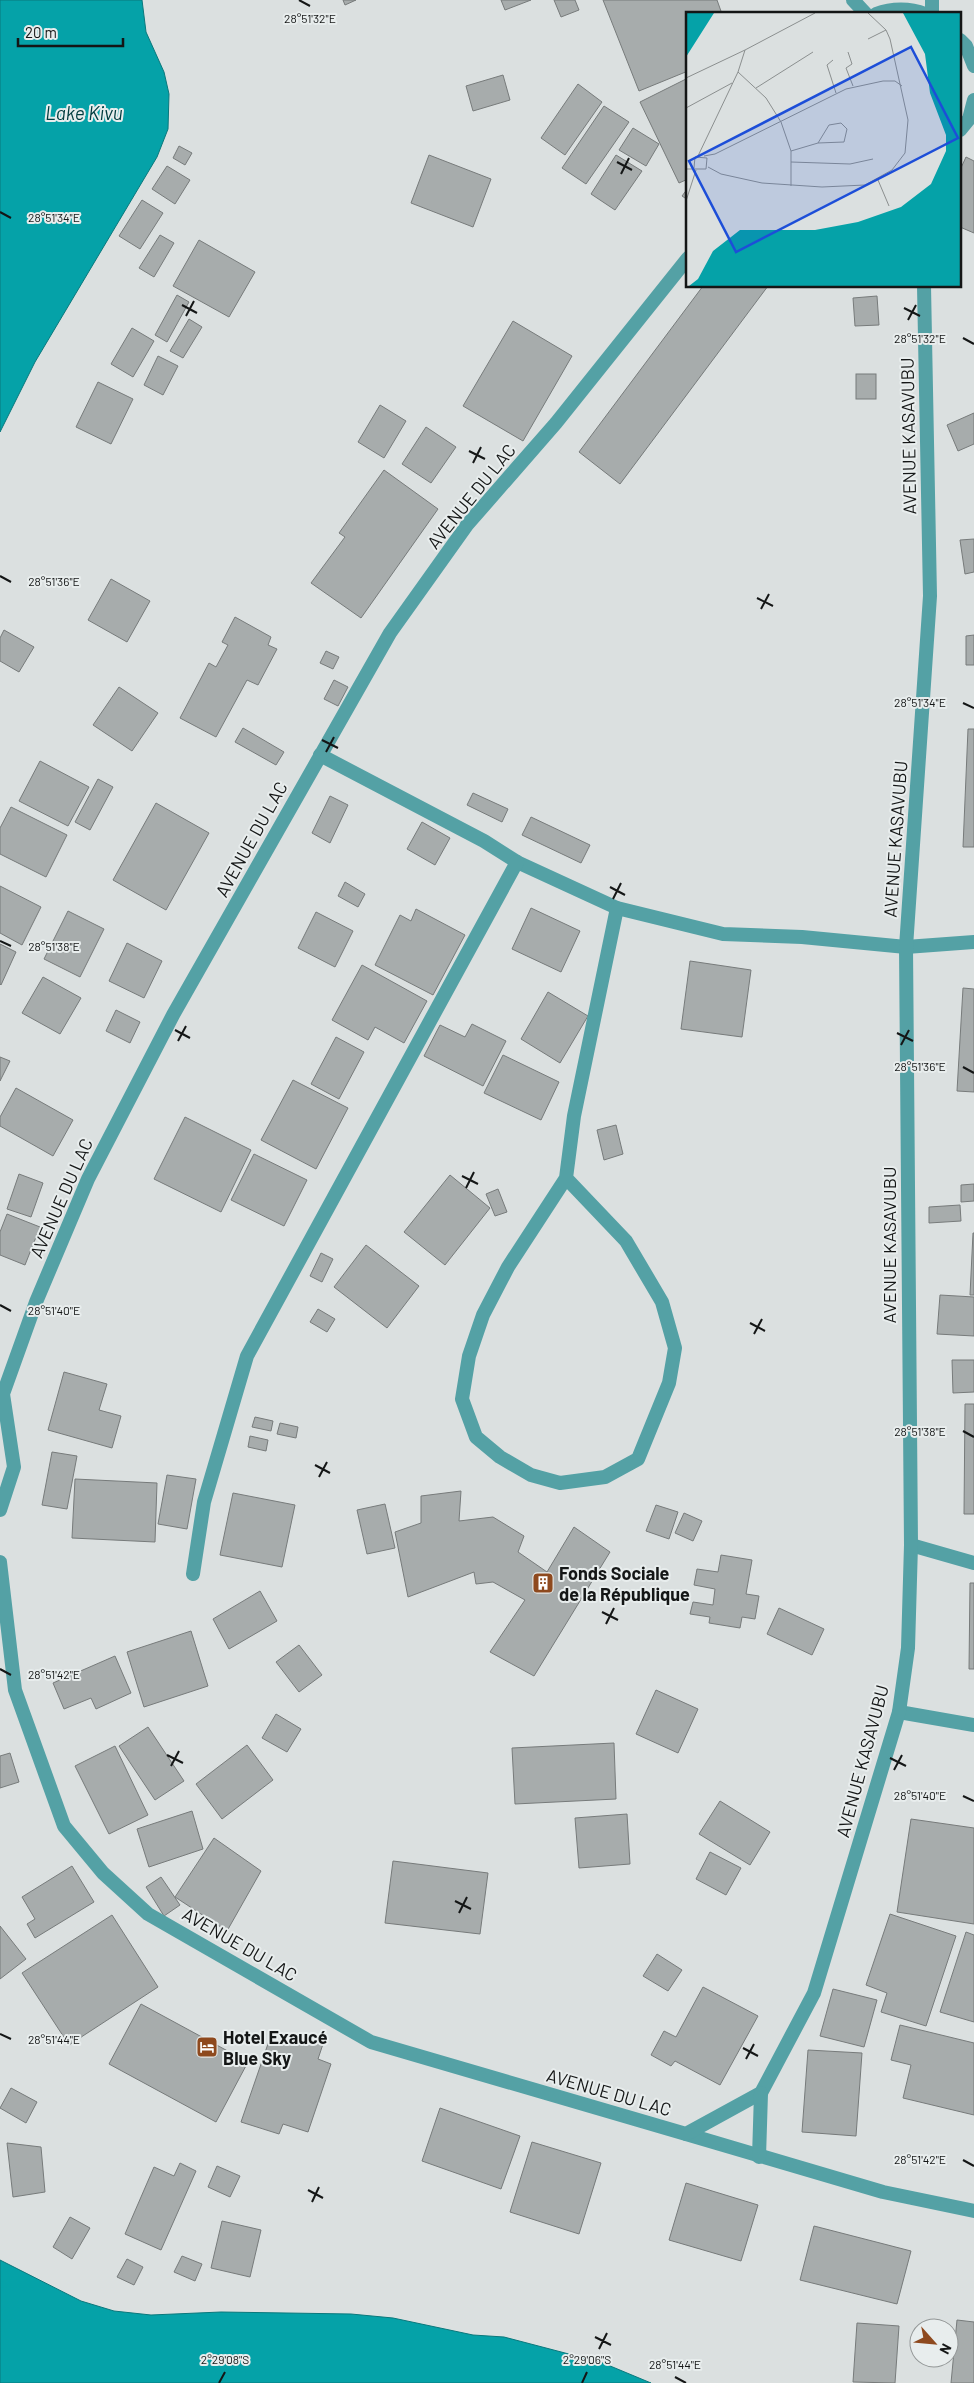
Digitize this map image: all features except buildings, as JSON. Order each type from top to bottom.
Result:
[{"type":"street","points":[[853,0],[864,12]]},
{"type":"street","points":[[880,12],[895,5],[916,12]]},
{"type":"street","points":[[962,42],[966,46],[974,66]]},
{"type":"street","points":[[962,128],[969,119],[974,100]]},
{"type":"street","name":"AVENUE DU LAC","points":[[0,1510],[14,1467],[3,1394],[36,1302],[88,1179],[173,1015],[390,633],[467,525],[556,423],[686,260]]},
{"type":"street","name":"AVENUE KASAVUBU","points":[[761,2093],[814,1993],[899,1712],[908,1648],[911,1545],[906,947],[930,596],[924,288]]},
{"type":"street","points":[[320,755],[484,841],[517,862],[617,908],[723,934],[802,937],[906,947],[974,942]]},
{"type":"street","points":[[193,1574],[204,1502],[247,1356],[517,862]]},
{"type":"street","points":[[566,1178],[626,1241],[662,1302],[675,1348],[669,1383],[638,1459],[605,1477],[560,1483],[530,1475],[500,1458],[476,1437],[462,1398],[469,1356],[483,1315],[508,1267],[566,1178],[574,1116],[617,908]]},
{"type":"street","points":[[911,1545],[974,1563]]},
{"type":"street","name":"AVENUE DU LAC","points":[[0,1562],[15,1690],[64,1826],[103,1873],[148,1914],[372,2042],[883,2192],[974,2211]]},
{"type":"street","points":[[899,1712],[974,1725]]},
{"type":"street","points":[[686,2134],[761,2093]]},
{"type":"street","points":[[759,2156],[761,2093]]},
{"type":"water","name":"Lake Kivu","points":[[0,0],[142,0],[146,32],[164,72],[169,94],[168,129],[157,157],[35,362],[0,432]]},
{"type":"water","points":[[0,2260],[81,2301],[114,2311],[151,2315],[221,2312],[351,2314],[393,2318],[473,2335],[504,2337],[603,2363],[651,2383],[0,2383]]},
{"type":"place","name":"Fonds Sociale de la République","points":[[543,1583]]},
{"type":"place","name":"Hotel Exaucé Blue Sky","points":[[207,2047]]}]
